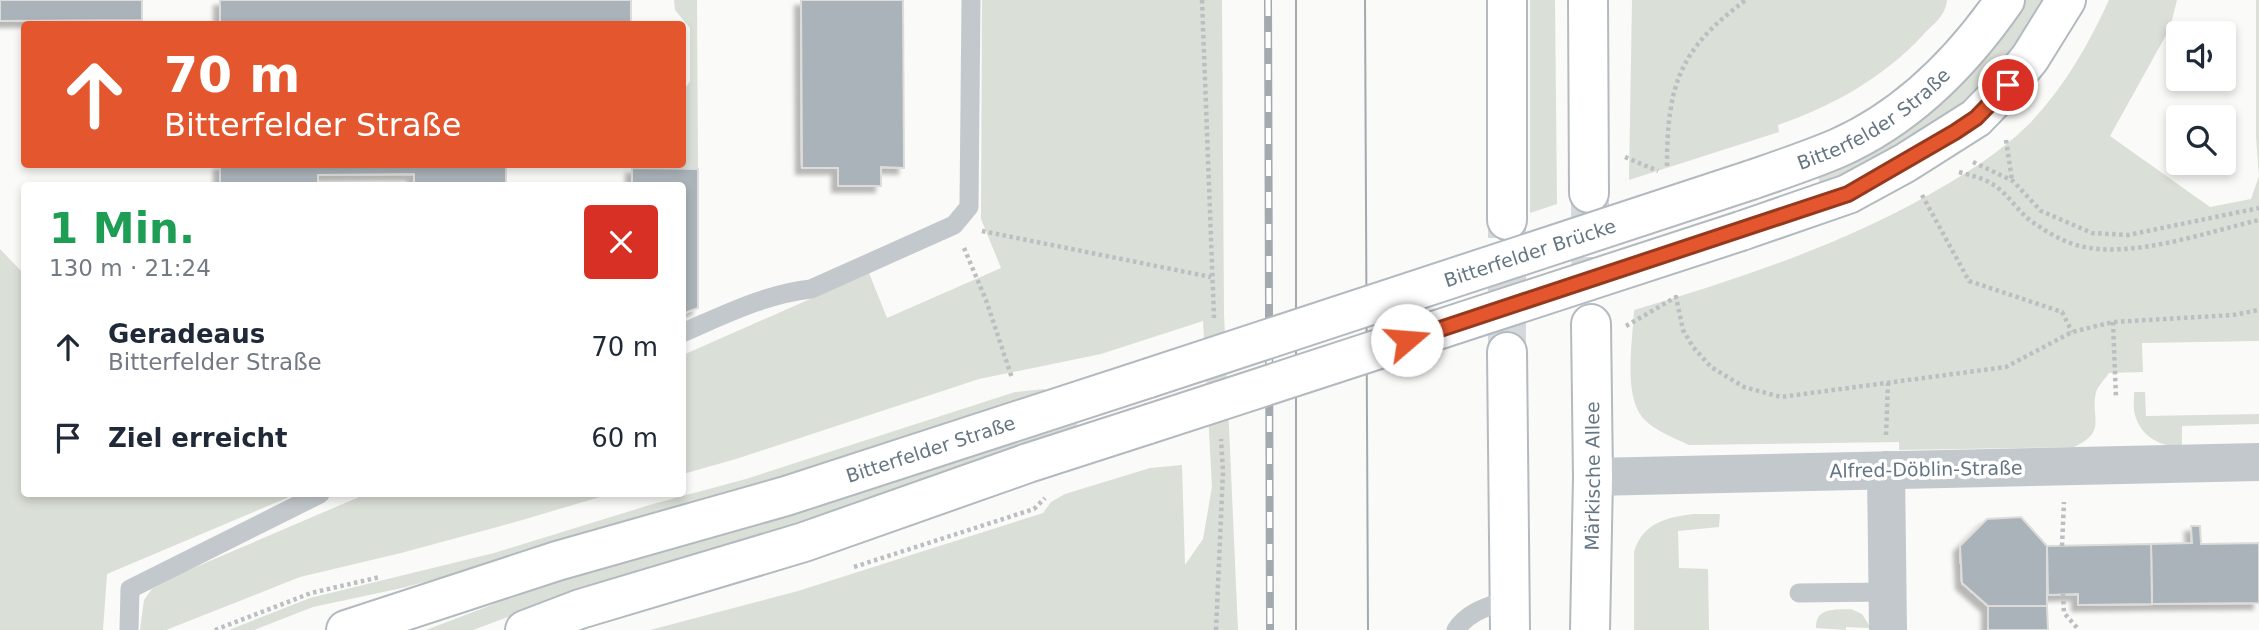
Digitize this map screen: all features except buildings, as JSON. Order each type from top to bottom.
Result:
[{"type":"main road","points":[[1507,0],[1507,220]]},
{"type":"main road","points":[[1588,0],[1590,193]]},
{"type":"main road","name":"Bitterfelder Straße","points":[[1751,180],[1839,148],[1900,112],[1936,83],[1973,45],[2005,0]]},
{"type":"main road","points":[[526,630],[580,609],[804,542],[1028,463],[1848,194],[1976,118],[2030,58],[2057,8]]},
{"type":"main road","name":"Bitterfelder Brücke","points":[[1149,378],[1751,180]]},
{"type":"main road","name":"Märkische Allee","points":[[1590,630],[1593,477],[1591,328]]},
{"type":"main road","points":[[1507,352],[1510,614]]},
{"type":"main road","name":"Bitterfelder Straße","points":[[346,630],[557,561],[800,492],[1149,378]]},
{"type":"main road","points":[[712,518],[804,542]]},
{"type":"street","name":"Alfred-Döblin-Straße","points":[[1593,477],[2259,462]]},
{"type":"street","points":[[1886,470],[1888,630]]},
{"type":"lane","points":[[686,331],[751,303],[789,291],[811,289],[954,225],[969,207],[971,0]]},
{"type":"lane","points":[[129,630],[130,589],[314,497]]},
{"type":"lane","points":[[1799,593],[1887,592]]},
{"type":"lane","points":[[1456,630],[1462,621],[1476,612],[1510,614]]},
{"type":"path","points":[[1667,166],[1669,116],[1675,83],[1698,42],[1719,20],[1746,0]]},
{"type":"path","points":[[2006,136],[2012,181]]},
{"type":"path","points":[[1965,159],[1985,166],[2012,181],[2041,211],[2092,233],[2128,235],[2259,208]]},
{"type":"path","points":[[1954,171],[1980,178],[1998,188],[2033,223],[2058,238],[2079,246],[2104,250],[2133,249],[2259,220]]},
{"type":"path","points":[[1923,197],[1969,281],[2062,313],[2072,332]]},
{"type":"path","points":[[954,225],[1211,276]]},
{"type":"path","points":[[954,225],[986,300],[1012,378]]},
{"type":"path","points":[[1591,328],[1626,326],[1676,297],[1683,330],[1693,347],[1711,367],[1744,387],[1781,397],[2006,367],[2072,332],[2113,322],[2259,310]]},
{"type":"path","points":[[2113,322],[2116,398]]},
{"type":"path","points":[[1886,470],[1888,383]]},
{"type":"path","points":[[2063,594],[2064,613],[2079,630]]},
{"type":"shaded area","points":[[674,0],[697,0],[698,169],[632,168],[686,168],[686,87],[690,81],[690,28],[675,10]]},
{"type":"shaded area","points":[[982,0],[1222,0],[1224,314],[1238,630],[650,630],[798,591],[1043,513],[1051,502],[1065,494],[1150,468],[1182,465],[1185,565],[1203,539],[1212,487],[1203,321],[1101,354],[979,379],[686,473],[686,354],[869,273],[887,318],[1001,268],[981,219]]},
{"type":"shaded area","points":[[1530,0],[1555,0],[1557,204],[1530,213]]},
{"type":"shaded area","points":[[1632,0],[1947,0],[1938,19],[1908,50],[1891,65],[1838,100],[1778,125],[1779,132],[1629,180]]},
{"type":"shaded area","points":[[2025,0],[2044,0],[2015,50],[1957,112],[1823,192],[1818,177],[2011,24]]},
{"type":"shaded area","points":[[2109,0],[2177,0],[2172,21],[2166,21],[2166,35],[2110,136],[2210,207],[2251,199],[2259,176],[2259,341],[2142,343],[2143,372],[2109,373],[2096,392],[2094,429],[2091,435],[2074,447],[1899,450],[1899,442],[1689,445],[1658,430],[1642,417],[1636,406],[1631,380],[1634,310],[1746,275],[1819,247],[1855,232],[1939,189],[1980,164],[2029,124],[2064,81]]},
{"type":"shaded area","points":[[2256,0],[2259,0],[2259,176],[2256,138]]},
{"type":"shaded area","points":[[0,249],[21,271],[21,497],[289,497],[107,574],[103,630],[0,630]]},
{"type":"shaded area","points":[[1044,389],[1045,392],[750,489],[622,522],[491,564],[402,588],[313,607],[254,630],[229,630],[310,598],[494,553],[653,504],[686,497],[1015,392]]},
{"type":"shaded area","points":[[2134,392],[2145,392],[2146,416],[2259,414],[2259,424],[2182,426],[2182,447],[2159,443],[2147,435],[2138,423],[2134,412]]},
{"type":"shaded area","points":[[1075,420],[1081,434],[826,518],[587,588],[473,630],[426,630],[563,578]]},
{"type":"shaded area","points":[[359,497],[600,497],[401,553],[300,577],[166,630],[140,630],[144,600],[152,589],[184,572]]},
{"type":"shaded area","points":[[1695,514],[1720,514],[1719,527],[1678,531],[1679,568],[1708,569],[1709,630],[1634,630],[1634,552],[1638,542],[1650,528],[1666,519]]},
{"type":"shaded area","points":[[1851,609],[1862,614],[1869,628],[1816,628],[1819,616],[1823,613]]},
{"type":"tunnel","points":[[1590,200],[1591,324]]},
{"type":"tunnel","points":[[1507,229],[1507,352]]},
{"type":"tram line","points":[[1296,0],[1296,630]]},
{"type":"tram line","points":[[1365,0],[1368,630]]},
{"type":"railway","points":[[1268,0],[1270,630]]},
{"type":"route","points":[[1407,340],[1848,194],[1905,163],[1976,118],[2008,85]]}]
